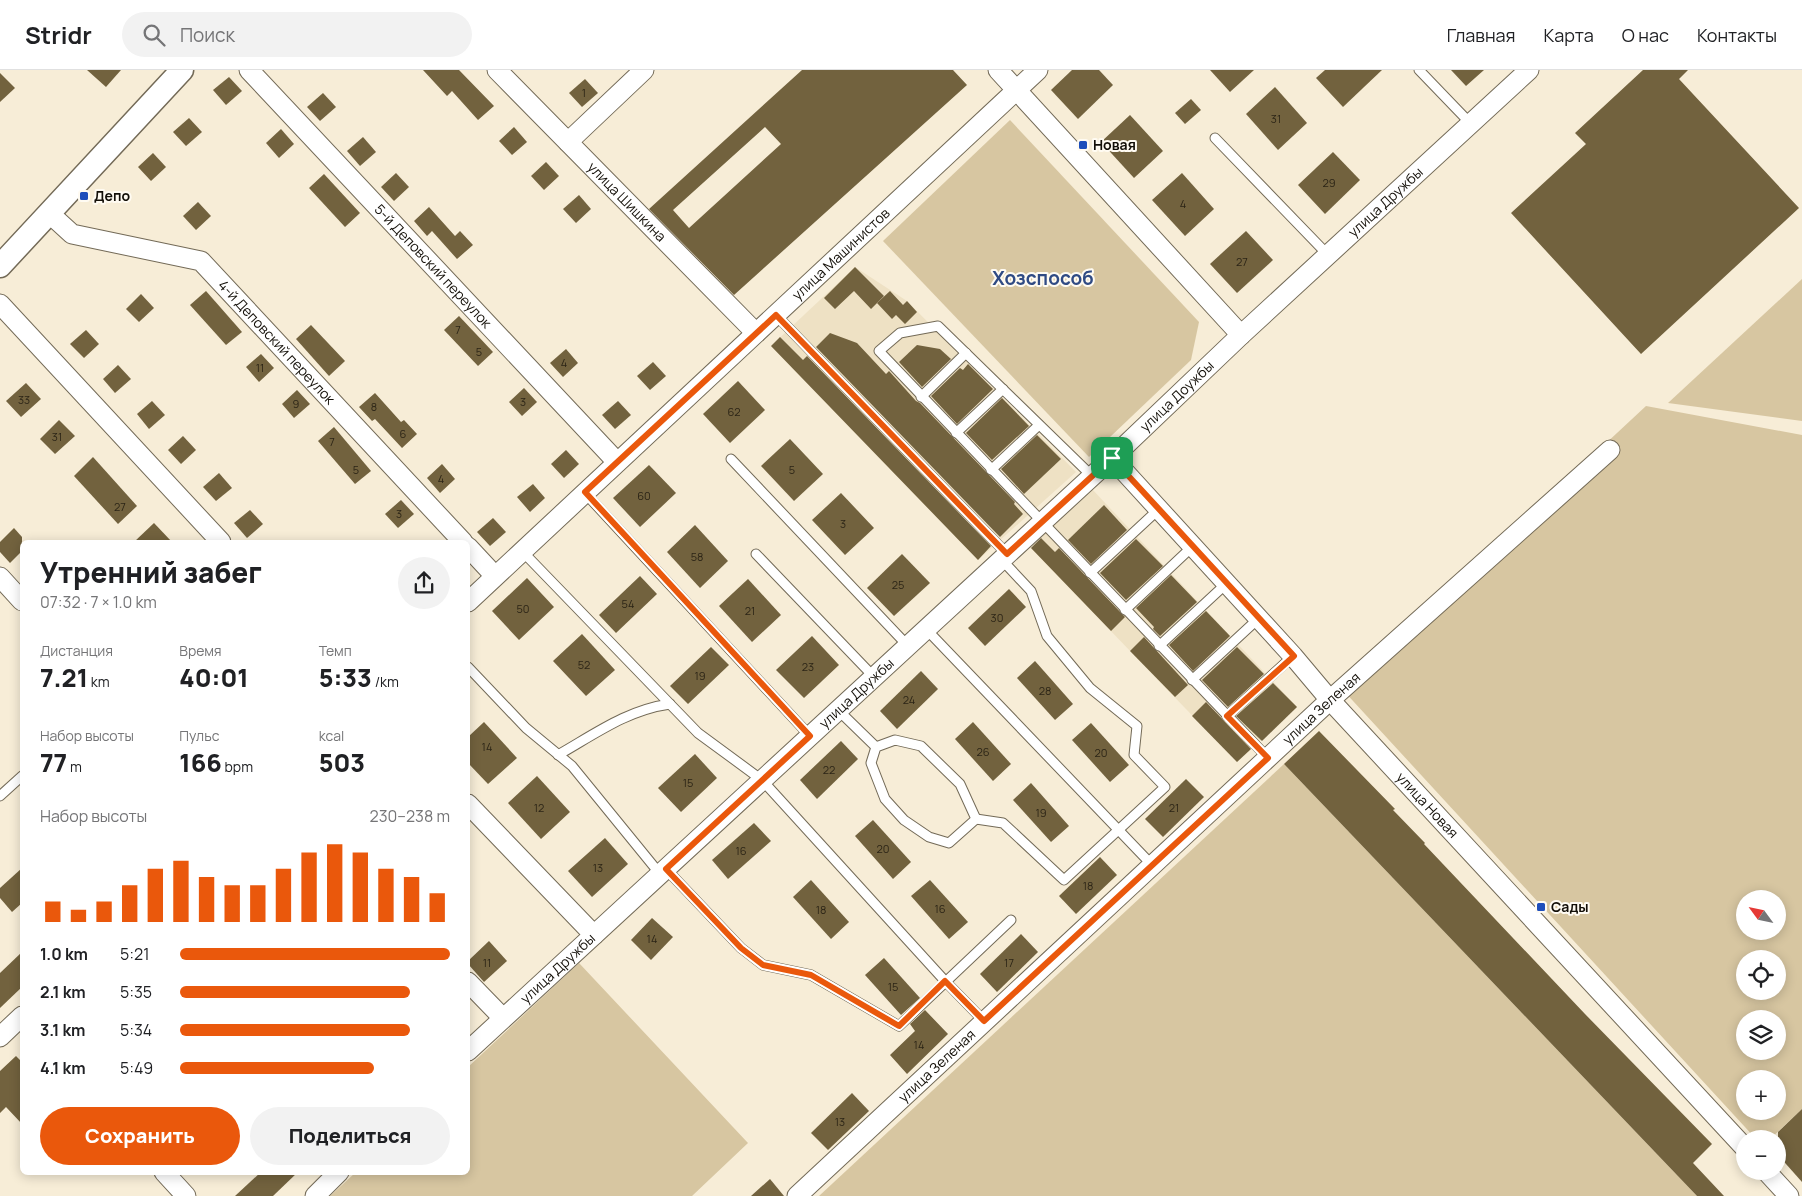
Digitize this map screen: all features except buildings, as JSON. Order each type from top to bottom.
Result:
[{"type":"street","points":[[0,266],[182,70]]},
{"type":"street","name":"5-й Деповский переулок","points":[[250,70],[617,462]]},
{"type":"street","name":"улица Шишкина","points":[[498,70],[756,333]]},
{"type":"street","points":[[568,142],[644,70]]},
{"type":"street","points":[[998,70],[1241,335]]},
{"type":"street","name":"улица Машинистов","points":[[470,600],[1038,70]]},
{"type":"street","name":"улица Дружбы","points":[[1241,335],[1529,70]]},
{"type":"street","name":"4-й Деповский переулок","points":[[49,213],[72,234],[201,261],[461,540]]},
{"type":"street","points":[[0,304],[219,540]]},
{"type":"street","name":"улица Доужбы","points":[[1112,458],[1241,335]]},
{"type":"street","name":"улица Зеленая","points":[[796,1196],[1330,700],[1610,450]]},
{"type":"street","name":"улица Дружбы","points":[[470,1049],[1112,458]]},
{"type":"street","name":"улица Новая","points":[[1112,458],[1294,656],[1330,700],[1736,1138]]},
{"type":"street","points":[[470,549],[495,576]]},
{"type":"street","points":[[0,577],[20,599]]},
{"type":"street","points":[[470,806],[594,935]]},
{"type":"street","points":[[470,984],[503,1018]]},
{"type":"street","points":[[0,1037],[20,1020]]},
{"type":"street","points":[[167,1175],[186,1196]]},
{"type":"street","points":[[315,1196],[336,1175]]},
{"type":"street","points":[[1774,1180],[1789,1196]]},
{"type":"lane","points":[[1418,70],[1471,124]]},
{"type":"lane","points":[[1215,138],[1328,255]]},
{"type":"lane","points":[[776,315],[1005,557],[1031,591],[1047,636],[1090,688],[1137,726],[1134,755],[1164,787],[1064,880],[1003,824],[976,819]]},
{"type":"lane","points":[[1092,476],[938,326],[900,333],[879,351],[1268,758]]},
{"type":"lane","points":[[921,397],[966,354]]},
{"type":"lane","points":[[956,433],[1003,389]]},
{"type":"lane","points":[[991,470],[1039,425]]},
{"type":"lane","points":[[731,459],[908,646]]},
{"type":"lane","points":[[585,492],[810,736]]},
{"type":"lane","points":[[1090,573],[1159,509]]},
{"type":"lane","points":[[1125,610],[1193,546]]},
{"type":"lane","points":[[522,551],[698,733],[762,780],[945,981],[984,1021]]},
{"type":"lane","points":[[756,554],[874,677]]},
{"type":"lane","points":[[1159,646],[1227,583]]},
{"type":"lane","points":[[1192,680],[1259,618]]},
{"type":"lane","points":[[926,629],[1153,866]]},
{"type":"lane","points":[[1227,716],[1294,656]]},
{"type":"lane","points":[[470,669],[526,728],[572,766],[663,871],[741,948],[763,965],[811,975],[899,1026],[1011,920]]},
{"type":"lane","points":[[558,755],[627,715],[651,706],[670,704]]},
{"type":"lane","points":[[838,710],[876,747]]},
{"type":"lane","points":[[876,747],[895,740],[920,746],[960,784],[976,819]]},
{"type":"lane","points":[[876,747],[871,763],[886,799],[904,820],[930,837],[949,843],[976,819]]},
{"type":"lane","points":[[0,796],[20,778]]},
{"type":"shaded area","points":[[1010,120],[1199,322],[1191,360],[1089,457],[883,241]]},
{"type":"shaded area","points":[[855,267],[907,301],[1076,472],[978,560],[771,346]]},
{"type":"shaded area","points":[[1802,279],[1802,421],[1668,403]]},
{"type":"shaded area","points":[[1646,406],[1802,435],[1802,1109],[1780,1130],[1748,1130],[1739,1120],[1786,1120],[1786,1070],[1736,1070],[1736,1117],[1342,689]]},
{"type":"shaded area","points":[[1092,489],[1297,707],[1237,762],[1029,546]]},
{"type":"shaded area","points":[[1284,764],[1697,1196],[819,1196]]},
{"type":"shaded area","points":[[579,963],[748,1143],[692,1196],[330,1196],[353,1175],[470,1175],[470,1065]]},
{"type":"place","name":"Новая","points":[[1083,145]]},
{"type":"place","name":"Депо","points":[[84,196]]},
{"type":"place","name":"Сады","points":[[1541,907]]},
{"type":"district","name":"Хозспособ","points":[[1043,278]]},
{"type":"route","points":[[776,315],[1007,554],[1112,458],[1294,656],[1227,716],[1268,758],[984,1021],[945,981],[899,1026],[811,975],[763,965],[741,948],[666,869],[810,736],[585,492],[776,315]]}]
